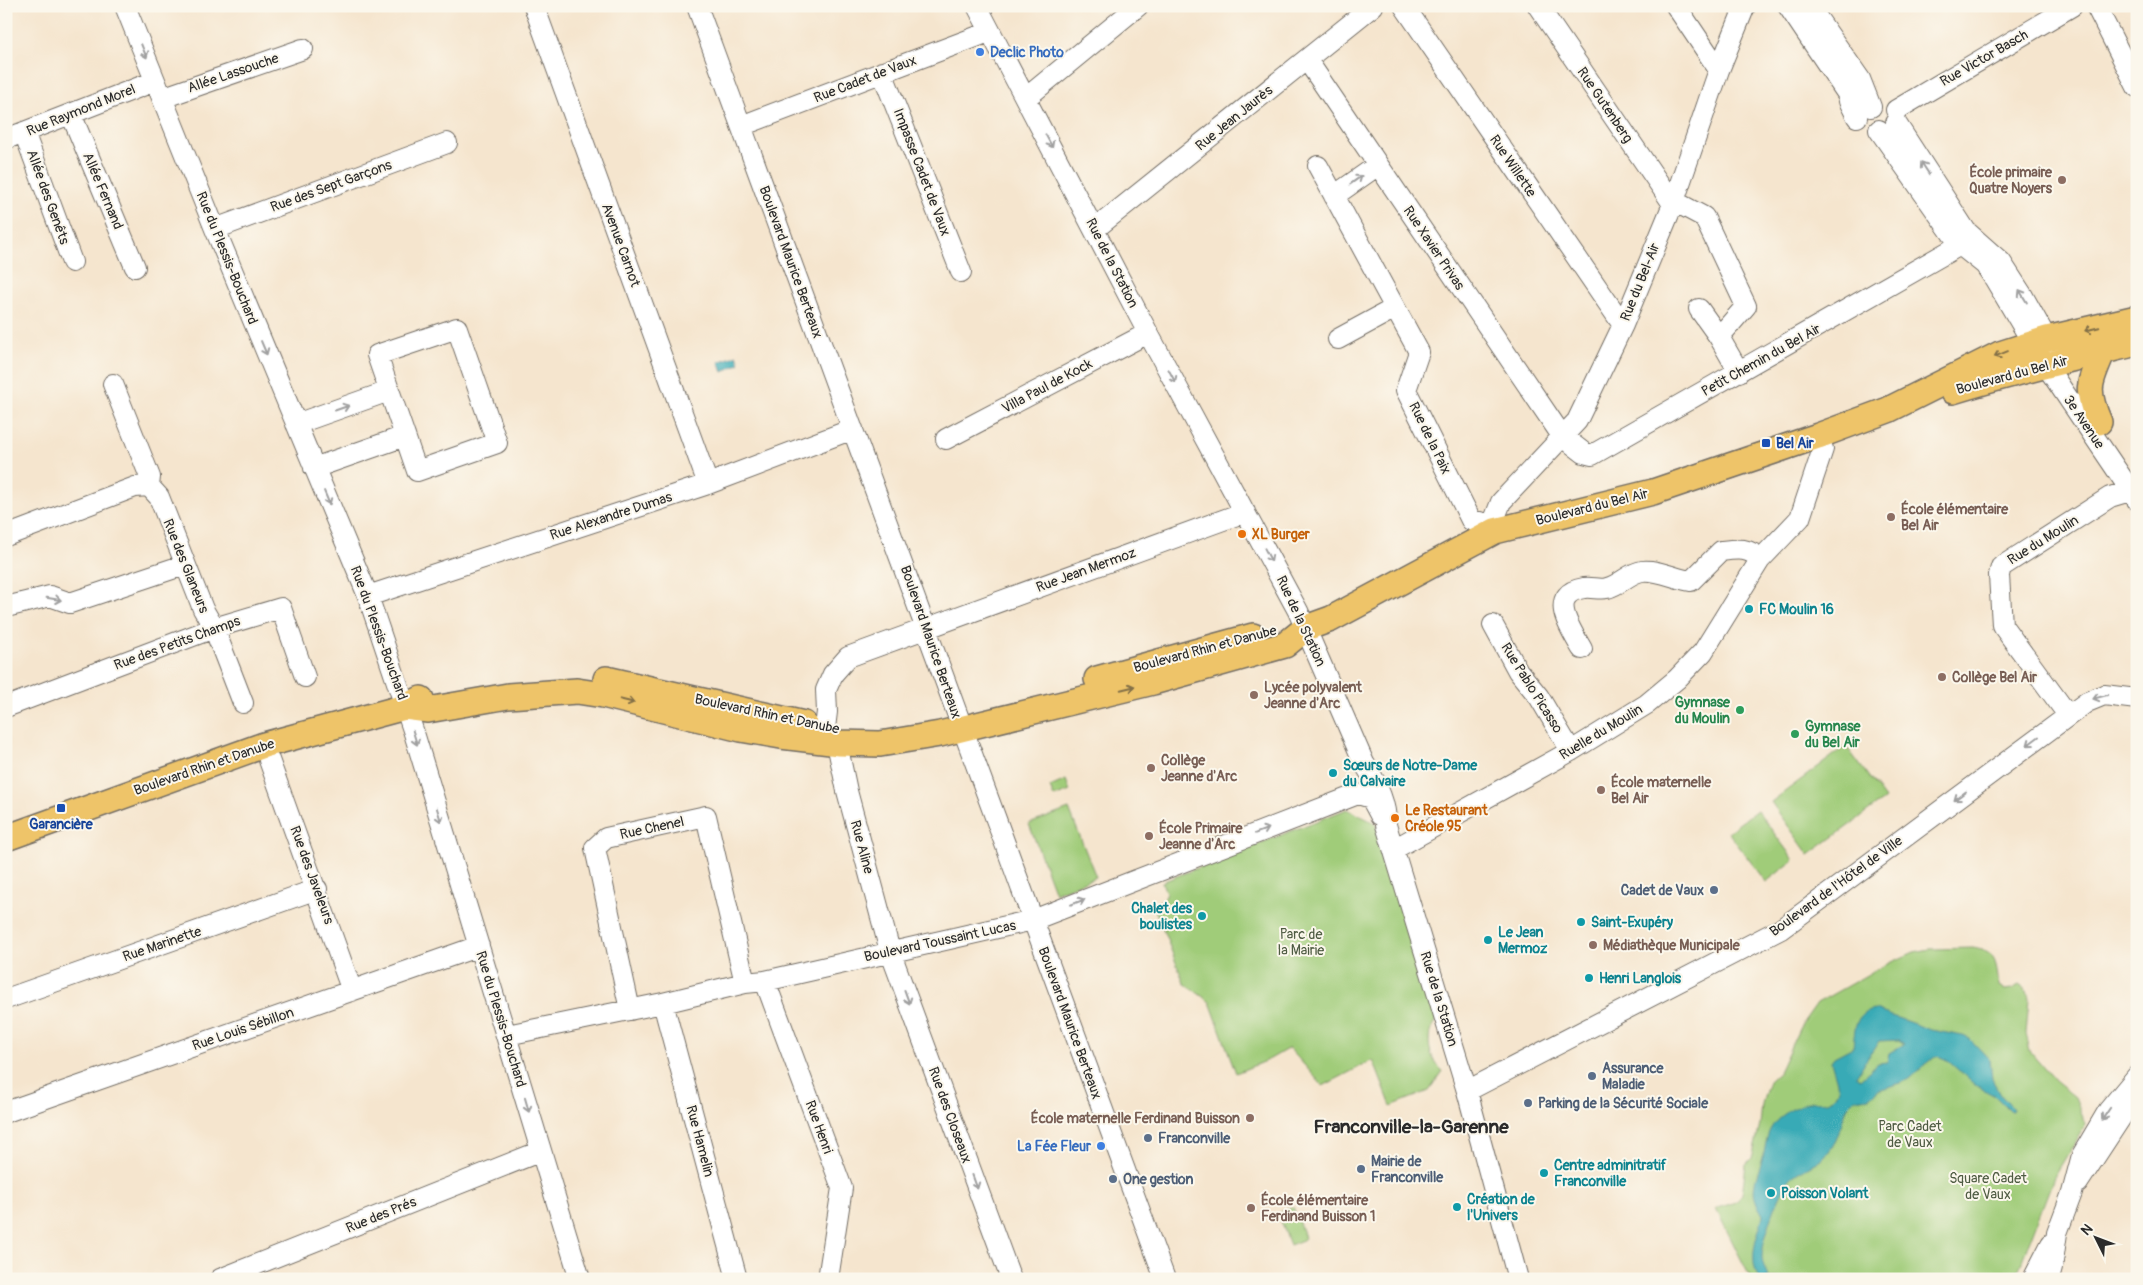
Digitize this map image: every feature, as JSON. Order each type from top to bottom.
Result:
[{"type":"main road","name":"Boulevard du Bel Air","points":[[1888,410],[2000,354],[2039,341],[2137,318]]},
{"type":"main road","name":"Boulevard du Bel Air","points":[[1306,628],[1331,619],[1494,528],[1653,492],[1888,410],[2051,363],[2137,343]]},
{"type":"main road","points":[[2099,422],[2092,405],[2090,381],[2103,351]]},
{"type":"main road","name":"Boulevard Rhin et Danube","points":[[6,838],[264,745],[406,707],[426,697],[507,683],[576,678],[608,679],[832,736],[842,731],[878,730],[959,722],[1153,682],[1285,645],[1306,628]]},
{"type":"street","name":"Avenue Carnot","points":[[534,6],[708,484]]},
{"type":"street","name":"Boulevard Maurice Berteaux","points":[[697,6],[1165,1279]]},
{"type":"street","name":"Rue de la Station","points":[[977,6],[1148,333],[1306,628],[1364,763],[1373,777],[1386,814],[1386,825],[1467,1091],[1518,1279]]},
{"type":"street","points":[[1026,98],[1138,6]]},
{"type":"street","name":"Rue Jean Jaurès","points":[[1095,229],[1373,6]]},
{"type":"street","name":"Rue Willette","points":[[1404,6],[1623,325]]},
{"type":"street","name":"Rue Gutenberg","points":[[1538,6],[1673,203]]},
{"type":"street","points":[[1676,6],[1719,70]]},
{"type":"street","name":"Rue du Bel-Air","points":[[1494,528],[1502,502],[1578,421],[1623,325],[1673,203],[1719,70],[1745,6]]},
{"type":"street","points":[[1788,6],[1848,95],[1849,101],[1881,115],[1966,231],[2002,262],[2039,341]]},
{"type":"street","points":[[1809,6],[1860,79],[1960,245],[1985,265],[2010,303],[2039,341]]},
{"type":"street","name":"Rue Victor Basch","points":[[1881,115],[2072,6]]},
{"type":"street","points":[[2096,6],[2137,87]]},
{"type":"street","name":"Rue du Plessis-Bouchard","points":[[127,7],[215,230],[368,596],[406,707],[580,1279]]},
{"type":"street","name":"Rue Cadet de Vaux","points":[[740,126],[990,32]]},
{"type":"street","name":"Allée Lassouche","points":[[159,89],[303,49]]},
{"type":"street","name":"Rue Xavier Privas","points":[[1307,60],[1562,436]]},
{"type":"street","name":"Impasse Cadet de Vaux","points":[[882,72],[961,272]]},
{"type":"street","name":"Rue Raymond Morel","points":[[15,136],[71,114],[159,89]]},
{"type":"street","name":"Allée Fernand","points":[[71,114],[135,268]]},
{"type":"street","name":"Allée des Genêts","points":[[15,136],[72,262]]},
{"type":"street","name":"Rue des Sept Garçons","points":[[215,230],[447,143]]},
{"type":"street","points":[[1334,196],[1378,165]]},
{"type":"street","name":"Rue de la Paix","points":[[1318,166],[1419,352],[1406,390],[1471,520],[1494,528]]},
{"type":"street","points":[[1673,203],[1704,217],[1746,306],[1719,337]]},
{"type":"street","name":"Petit Chemin du Bel Air","points":[[1562,436],[1584,453],[1592,455],[1960,245]]},
{"type":"street","points":[[1338,340],[1395,308]]},
{"type":"street","points":[[1699,309],[1719,337],[1739,372]]},
{"type":"street","points":[[457,328],[497,444],[417,471],[405,436],[377,355],[457,328]]},
{"type":"street","name":"Villa Paul de Kock","points":[[946,439],[1148,333]]},
{"type":"street","name":"3e Avenue","points":[[2039,341],[2051,363],[2135,489]]},
{"type":"street","name":"3e Avenue","points":[[2051,363],[2099,422],[2135,489]]},
{"type":"street","points":[[6,536],[135,487],[148,486],[150,477],[113,384]]},
{"type":"street","points":[[296,424],[389,391]]},
{"type":"street","name":"Rue Alexandre Dumas","points":[[368,596],[708,484],[853,429]]},
{"type":"street","points":[[314,468],[405,436]]},
{"type":"street","name":"Ruelle du Moulin","points":[[1394,849],[1571,751],[1646,704],[1677,679],[1703,652],[1760,560],[1800,518],[1823,449],[1818,436]]},
{"type":"street","name":"Rue des Glaneurs","points":[[148,486],[159,497],[184,565],[203,610],[214,628],[243,703]]},
{"type":"street","name":"Rue du Moulin","points":[[2068,716],[2002,625],[1999,575],[2001,567],[2110,497],[2135,489]]},
{"type":"street","name":"Rue Jean Mermoz","points":[[927,628],[1245,512]]},
{"type":"street","points":[[1582,649],[1566,621],[1563,608],[1567,596],[1577,590],[1608,588],[1641,571],[1691,581],[1721,551],[1748,550],[1754,553],[1760,560]]},
{"type":"street","points":[[6,606],[50,596],[70,603],[184,565]]},
{"type":"street","name":"Rue des Petits Champs","points":[[6,707],[214,628],[281,608],[305,678]]},
{"type":"street","name":"Rue Pablo Picasso","points":[[1493,625],[1518,671],[1540,697],[1571,751]]},
{"type":"street","name":"Rue Aline","points":[[890,951],[847,791],[839,753],[832,736],[827,712],[826,690],[833,674],[848,657],[927,628]]},
{"type":"street","name":"Boulevard de l'Hôtel de Ville","points":[[1467,1091],[1781,929],[2087,702],[2104,695],[2137,699]]},
{"type":"street","name":"Rue des Javeleurs","points":[[269,760],[317,889],[352,991]]},
{"type":"street","points":[[1364,763],[1364,784],[1358,794],[1371,798],[1386,825]]},
{"type":"street","name":"Boulevard Toussaint Lucas","points":[[507,1036],[663,1003],[745,983],[765,981],[890,951],[1033,920],[1358,794]]},
{"type":"street","name":"Rue Chenel","points":[[630,1010],[596,848],[606,838],[706,816],[745,983]]},
{"type":"street","name":"Rue Marinette","points":[[6,998],[317,889]]},
{"type":"street","name":"Rue Louis Sébillon","points":[[6,1112],[479,946]]},
{"type":"street","name":"Rue des Closeaux","points":[[890,951],[1011,1279]]},
{"type":"street","name":"Rue Henri","points":[[765,981],[842,1188],[828,1279]]},
{"type":"street","name":"Rue Hamelin","points":[[663,1003],[737,1279]]},
{"type":"street","points":[[2033,1279],[2057,1233],[2072,1193],[2078,1164],[2084,1149],[2108,1111],[2137,1076]]},
{"type":"street","points":[[2072,1193],[2124,1113],[2137,1086]]},
{"type":"street","name":"Rue des Prés","points":[[220,1279],[541,1151]]},
{"type":"street","points":[[2049,1279],[2057,1233]]},
{"type":"green space","points":[[1846,746],[1885,799],[1809,855],[1771,802]]},
{"type":"green space","points":[[1066,780],[1070,791],[1054,797],[1050,787]]},
{"type":"green space","points":[[1069,809],[1096,877],[1055,893],[1029,824]]},
{"type":"green space","name":"Parc de la Mairie","points":[[1347,809],[1375,823],[1438,1018],[1431,1031],[1429,1045],[1434,1059],[1443,1071],[1429,1091],[1391,1106],[1373,1060],[1323,1086],[1289,1048],[1270,1059],[1236,1073],[1210,1002],[1184,983],[1153,904],[1163,900],[1166,893],[1162,882]]},
{"type":"green space","points":[[1757,810],[1794,860],[1766,882],[1728,832]]},
{"type":"green space","name":"Parc Cadet de Vaux","points":[[1974,948],[1992,956],[1996,966],[1999,986],[2005,990],[2019,985],[2027,991],[2029,999],[2026,1033],[2030,1052],[2055,1081],[2075,1097],[2086,1124],[2054,1177],[2015,1279],[1751,1279],[1716,1209],[1735,1202],[1742,1194],[1746,1164],[1752,1158],[1760,1125],[1762,1104],[1769,1081],[1779,1072],[1800,1027],[1817,1003],[1881,967],[1914,952],[1930,949]]},
{"type":"green space","points":[[1293,1207],[1305,1239],[1290,1245],[1278,1213]]},
{"type":"water","points":[[737,355],[740,363],[723,372],[719,362]]},
{"type":"water","points":[[1875,1010],[1931,1030],[1970,1039],[1990,1060],[1992,1079],[2000,1094],[2013,1109],[2011,1112],[1995,1096],[1975,1085],[1947,1060],[1938,1056],[1929,1061],[1911,1078],[1878,1090],[1869,1097],[1854,1099],[1846,1111],[1836,1141],[1828,1152],[1819,1160],[1793,1176],[1783,1190],[1773,1214],[1763,1249],[1764,1268],[1769,1279],[1759,1279],[1754,1262],[1754,1254],[1763,1215],[1756,1201],[1754,1190],[1768,1134],[1773,1125],[1782,1116],[1793,1109],[1810,1102],[1827,1101],[1835,1095],[1839,1089],[1831,1061],[1834,1057],[1853,1047],[1854,1034],[1859,1018],[1868,1011]],"holes":[[[1899,1040],[1904,1044],[1889,1053],[1887,1062],[1878,1063],[1860,1079],[1856,1076],[1879,1041]]]},
{"type":"place","name":"Declic Photo","points":[[980,52]]},
{"type":"place","name":"École primaire Quatre Noyers","points":[[2062,180]]},
{"type":"place","name":"Bel Air","points":[[1766,443]]},
{"type":"place","name":"École élémentaire Bel Air","points":[[1891,517]]},
{"type":"place","name":"XL Burger","points":[[1242,534]]},
{"type":"place","name":"FC Moulin 16","points":[[1749,609]]},
{"type":"place","name":"Collège Bel Air","points":[[1942,677]]},
{"type":"place","name":"Lycée polyvalent Jeanne d'Arc","points":[[1254,695]]},
{"type":"place","name":"Gymnase du Moulin","points":[[1740,710]]},
{"type":"place","name":"Gymnase du Bel Air","points":[[1795,734]]},
{"type":"place","name":"Collège Jeanne d'Arc","points":[[1151,768]]},
{"type":"place","name":"Sœurs de Notre-Dame du Calvaire","points":[[1333,773]]},
{"type":"place","name":"École maternelle Bel Air","points":[[1601,790]]},
{"type":"place","name":"Garancière","points":[[61,808]]},
{"type":"place","name":"Le Restaurant Créole 95","points":[[1395,818]]},
{"type":"place","name":"École Primaire Jeanne d'Arc","points":[[1149,836]]},
{"type":"place","name":"Cadet de Vaux","points":[[1714,890]]},
{"type":"place","name":"Chalet des boulistes","points":[[1202,916]]},
{"type":"place","name":"Saint-Exupéry","points":[[1581,922]]},
{"type":"place","name":"Le Jean Mermoz","points":[[1488,940]]},
{"type":"place","name":"Médiathèque Municipale","points":[[1593,945]]},
{"type":"place","name":"Henri Langlois","points":[[1589,978]]},
{"type":"place","name":"Assurance Maladie","points":[[1592,1076]]},
{"type":"place","name":"Parking de la Sécurité Sociale","points":[[1528,1103]]},
{"type":"place","name":"École maternelle Ferdinand Buisson","points":[[1250,1118]]},
{"type":"place","name":"Franconville","points":[[1148,1138]]},
{"type":"place","name":"La Fée Fleur","points":[[1101,1146]]},
{"type":"place","name":"Mairie de Franconville","points":[[1361,1169]]},
{"type":"place","name":"Centre adminitratif Franconville","points":[[1544,1173]]},
{"type":"place","name":"One gestion","points":[[1113,1179]]},
{"type":"place","name":"Poisson Volant","points":[[1771,1193]]},
{"type":"place","name":"Création de l'Univers","points":[[1457,1207]]},
{"type":"place","name":"École élémentaire Ferdinand Buisson 1","points":[[1251,1208]]},
{"type":"district","name":"Franconville-la-Garenne","points":[[1411,1127]]},
{"type":"park label","name":"Square Cadet de Vaux","points":[[1988,1186]]}]
